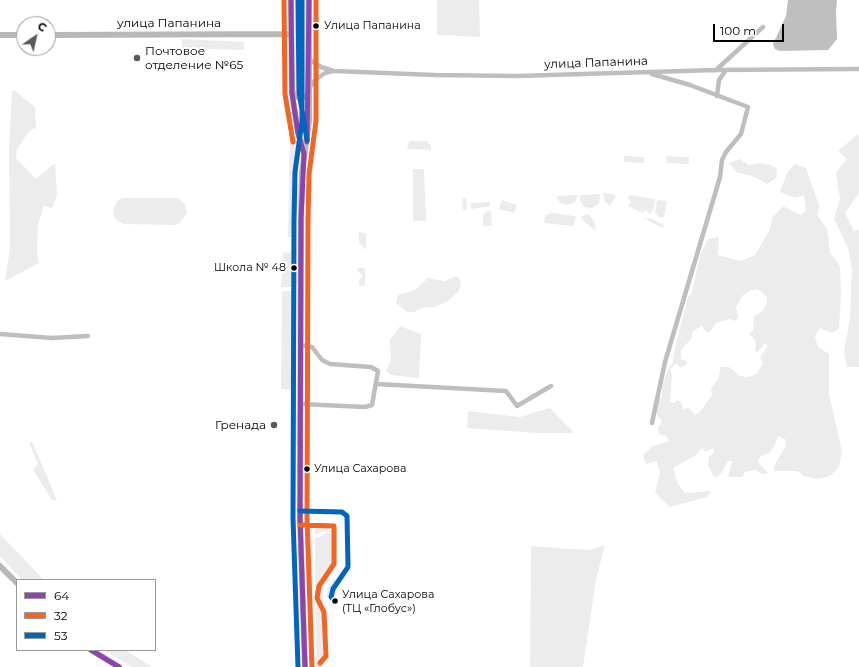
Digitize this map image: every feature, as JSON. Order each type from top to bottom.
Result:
[{"type":"street","points":[[291,0],[291,90],[298,133],[304,154]]},
{"type":"street","points":[[304,667],[300,518],[302,173],[308,128],[310,60],[309,0]]},
{"type":"street","points":[[716,70],[763,26]]},
{"type":"street","name":"улица Папанина","points":[[56,35],[291,34]]},
{"type":"street","points":[[0,35],[16,35]]},
{"type":"street","name":"улица Папанина","points":[[310,60],[321,67],[334,71]]},
{"type":"street","name":"улица Папанина","points":[[309,88],[319,77],[327,72],[334,71],[517,76],[716,70],[859,69]]},
{"type":"street","points":[[717,96],[719,80],[726,70]]},
{"type":"street","points":[[648,73],[690,85],[748,107],[741,134],[726,152],[722,160],[720,177],[665,362],[652,423]]},
{"type":"street","points":[[291,90],[293,95],[300,98],[307,96],[309,88]]},
{"type":"street","points":[[0,334],[52,338],[88,336]]},
{"type":"street","points":[[301,345],[312,347],[322,360],[330,364],[374,367],[378,371],[372,405],[365,407],[301,404]]},
{"type":"street","points":[[376,384],[506,391],[516,406],[551,386]]},
{"type":"street","points":[[0,566],[16,582]]},
{"type":"street","points":[[93,651],[119,667]]},
{"type":"shaded area","points":[[295,0],[306,0],[306,90],[300,95],[296,93],[295,90]]},
{"type":"shaded area","points":[[437,0],[479,0],[480,37],[437,35]]},
{"type":"shaded area","points":[[788,0],[837,0],[837,39],[828,50],[780,51],[775,49],[773,44],[786,16]]},
{"type":"shaded area","points":[[182,39],[244,42],[244,50],[182,48]]},
{"type":"shaded area","points":[[12,91],[15,91],[35,107],[36,128],[30,130],[17,149],[16,158],[36,179],[55,163],[57,195],[52,208],[44,206],[38,224],[37,252],[39,263],[5,281],[10,248],[9,150]]},
{"type":"shaded area","points":[[859,133],[859,193],[845,213],[854,231],[859,230],[859,367],[847,367],[844,353],[850,318],[852,270],[848,248],[834,219],[840,199],[836,172],[847,159],[838,151]]},
{"type":"shaded area","points":[[290,141],[297,141],[298,162],[296,234],[294,237],[288,237]]},
{"type":"shaded area","points":[[409,141],[428,141],[428,144],[431,144],[431,150],[407,149]]},
{"type":"shaded area","points":[[624,156],[644,157],[644,163],[624,162]]},
{"type":"shaded area","points":[[666,156],[689,157],[689,164],[666,163]]},
{"type":"shaded area","points":[[740,159],[749,165],[760,163],[770,165],[777,169],[776,178],[767,184],[755,177],[736,172],[729,163]]},
{"type":"shaded area","points":[[795,164],[806,168],[819,205],[817,215],[827,229],[830,253],[840,266],[841,294],[839,329],[831,333],[820,328],[815,336],[818,347],[829,354],[829,393],[842,452],[839,467],[830,476],[816,479],[804,476],[797,471],[774,471],[775,464],[786,446],[785,439],[778,436],[775,445],[770,452],[760,457],[758,462],[768,473],[762,474],[755,470],[745,472],[742,477],[728,477],[732,461],[728,461],[721,474],[716,477],[713,475],[708,465],[709,457],[714,452],[713,448],[705,452],[702,448],[696,455],[673,468],[678,484],[685,493],[711,491],[707,497],[670,507],[655,493],[660,473],[657,461],[646,464],[643,455],[653,446],[669,441],[666,436],[659,434],[658,428],[662,421],[658,417],[655,410],[657,402],[662,396],[662,387],[667,372],[673,362],[674,352],[688,297],[692,292],[700,255],[708,239],[719,237],[718,255],[741,261],[755,255],[769,231],[773,217],[783,206],[801,215],[806,210],[804,195],[795,198],[780,192],[787,173]],"holes":[[[758,289],[767,297],[767,303],[762,312],[754,316],[753,330],[749,334],[755,339],[755,351],[758,352],[765,343],[768,346],[760,357],[763,363],[757,373],[746,377],[740,376],[729,367],[721,367],[718,379],[711,388],[712,395],[700,412],[695,415],[689,408],[683,409],[681,402],[677,400],[674,403],[670,402],[672,375],[670,369],[676,363],[681,368],[686,365],[687,361],[681,359],[681,350],[691,339],[693,331],[702,326],[707,333],[711,331],[716,323],[729,319],[736,321],[738,316],[736,307],[742,296],[750,291]]]},
{"type":"shaded area","points":[[413,169],[424,169],[426,221],[413,221]]},
{"type":"shaded area","points":[[603,193],[616,195],[610,206],[605,202]]},
{"type":"shaded area","points":[[600,194],[599,204],[592,208],[584,207],[580,200],[580,195]]},
{"type":"shaded area","points":[[578,195],[575,202],[568,205],[560,203],[556,196]]},
{"type":"shaded area","points":[[629,195],[655,199],[654,208],[650,214],[645,210],[643,213],[628,206],[631,201],[628,199]]},
{"type":"shaded area","points":[[466,197],[467,210],[463,210],[462,199]]},
{"type":"shaded area","points":[[123,198],[178,198],[185,204],[187,213],[180,223],[174,225],[124,224],[116,220],[113,210],[118,200]]},
{"type":"shaded area","points":[[502,200],[517,205],[514,213],[499,209]]},
{"type":"shaded area","points":[[657,200],[667,201],[664,217],[659,217],[655,213]]},
{"type":"shaded area","points":[[490,202],[490,206],[471,209],[470,203]]},
{"type":"shaded area","points":[[487,211],[491,211],[492,226],[483,226],[483,215]]},
{"type":"shaded area","points":[[552,213],[576,217],[573,226],[544,223],[545,215]]},
{"type":"shaded area","points":[[589,214],[595,223],[596,230],[581,218],[582,216]]},
{"type":"shaded area","points":[[643,218],[652,219],[664,225],[663,228]]},
{"type":"shaded area","points":[[359,232],[366,233],[366,250],[359,242]]},
{"type":"shaded area","points":[[291,250],[297,250],[295,268],[282,268],[283,252],[290,253]]},
{"type":"shaded area","points":[[359,268],[365,268],[365,286],[359,286],[359,280],[363,276],[357,270]]},
{"type":"shaded area","points":[[295,270],[297,283],[294,287],[281,287],[282,271]]},
{"type":"shaded area","points":[[457,276],[461,282],[459,291],[448,301],[435,307],[422,308],[414,312],[407,312],[396,303],[398,295],[415,290],[428,278],[444,281]]},
{"type":"shaded area","points":[[282,291],[295,291],[295,386],[292,390],[281,389]]},
{"type":"shaded area","points":[[400,326],[421,334],[419,378],[391,375],[386,371],[391,360],[390,340]]},
{"type":"shaded area","points":[[291,394],[295,394],[296,396],[298,444],[296,446],[292,445]]},
{"type":"shaded area","points":[[550,408],[574,433],[538,433],[467,428],[468,411],[520,417]]},
{"type":"shaded area","points":[[32,442],[57,501],[52,500],[33,470],[38,464],[29,443]]},
{"type":"shaded area","points":[[307,523],[312,523],[313,667],[309,667]]},
{"type":"shaded area","points":[[315,523],[337,523],[337,525],[315,535]]},
{"type":"shaded area","points":[[337,527],[337,561],[323,587],[323,667],[316,667],[315,539]]},
{"type":"shaded area","points":[[0,534],[43,579],[21,579],[0,556]]},
{"type":"shaded area","points":[[605,545],[596,579],[583,667],[530,667],[531,546],[589,550]]},
{"type":"shaded area","points":[[335,577],[335,596],[327,597],[327,589]]},
{"type":"shaded area","points":[[105,651],[127,651],[152,667],[132,667]]},
{"type":"transit line","name":"32","points":[[284,0],[285,94],[293,142]]},
{"type":"transit line","name":"64","points":[[291,0],[292,93],[298,133],[304,154],[301,220],[300,518],[305,667]]},
{"type":"transit line","name":"53","points":[[298,0],[299,92],[307,140]]},
{"type":"transit line","name":"53","points":[[298,667],[293,518],[294,220],[295,172],[302,121],[302,0]]},
{"type":"transit line","name":"64","points":[[307,142],[309,0]]},
{"type":"transit line","name":"32","points":[[312,667],[307,518],[308,220],[309,174],[316,121],[316,0]]},
{"type":"transit line","name":"53","points":[[300,511],[342,512],[347,516],[348,567],[333,589],[331,597],[335,602]]},
{"type":"transit line","name":"32","points":[[300,525],[334,526],[334,564],[319,586],[317,598],[324,612],[326,656],[320,663]]},
{"type":"transit line","name":"64","points":[[93,651],[119,667]]},
{"type":"place","name":"Улица Папанина","points":[[316,26]]},
{"type":"place","name":"Почтовое отделение №65","points":[[137,58]]},
{"type":"place","name":"Школа № 48","points":[[294,268]]},
{"type":"place","name":"Гренада","points":[[274,425]]},
{"type":"place","name":"Улица Сахарова","points":[[307,469]]},
{"type":"place","name":"Улица Сахарова (ТЦ «Глобус»)","points":[[335,601]]}]
